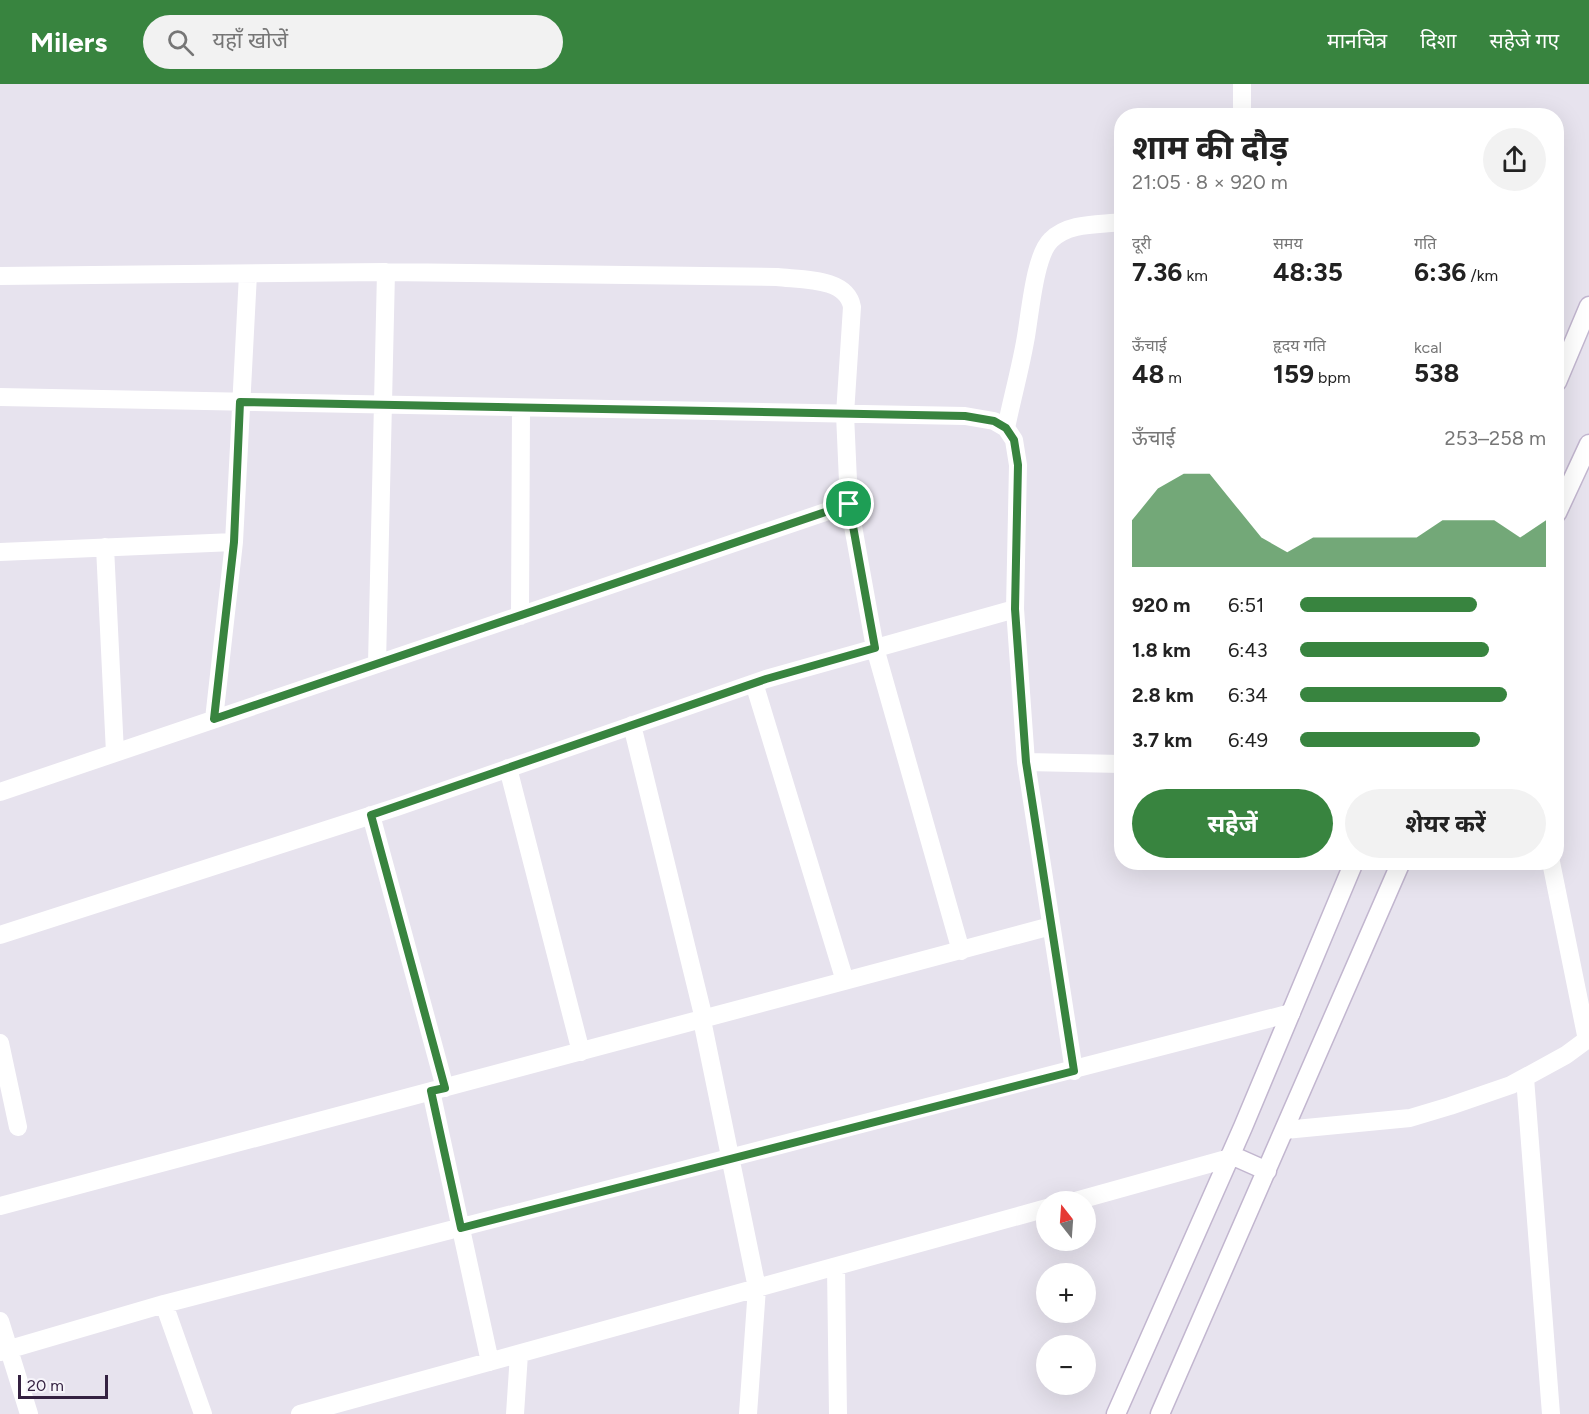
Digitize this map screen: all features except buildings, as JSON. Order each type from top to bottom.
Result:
[{"type":"street","points":[[1242,84],[1242,108]]},
{"type":"street","points":[[1006,428],[1025,342],[1037,270],[1044,251],[1052,239],[1067,230],[1114,223]]},
{"type":"street","points":[[377,664],[386,272]]},
{"type":"street","points":[[0,276],[386,272],[777,277],[821,282],[840,288],[847,294],[852,307],[845,414],[849,504],[875,648],[961,951]]},
{"type":"street","points":[[214,719],[234,542],[248,274]]},
{"type":"street","points":[[1564,366],[1589,308]]},
{"type":"street","points":[[0,397],[965,416],[994,421],[1006,428],[1014,440],[1018,465],[1015,609],[1026,762],[1074,1071]]},
{"type":"street","points":[[520,616],[521,408]]},
{"type":"street","points":[[1564,503],[1582,476],[1589,444]]},
{"type":"street","points":[[0,792],[849,504]]},
{"type":"street","points":[[0,552],[234,542]]},
{"type":"street","points":[[105,547],[115,753]]},
{"type":"street","points":[[0,935],[371,815],[754,683],[1015,609]]},
{"type":"street","points":[[754,683],[846,981]]},
{"type":"street","points":[[633,725],[703,1019],[757,1288],[748,1414]]},
{"type":"street","points":[[1026,762],[1114,764]]},
{"type":"street","points":[[508,768],[581,1052]]},
{"type":"street","points":[[371,815],[438,1089],[461,1228],[490,1362]]},
{"type":"street","points":[[1116,1414],[1230,1157],[1351,870]]},
{"type":"street","points":[[1160,1414],[1398,870]]},
{"type":"street","points":[[1285,1130],[1410,1118],[1511,1085],[1566,1055],[1588,1039],[1553,870]]},
{"type":"street","points":[[0,1206],[1051,926]]},
{"type":"street","points":[[4,1351],[164,1305],[1291,1013]]},
{"type":"street","points":[[0,1042],[18,1128]]},
{"type":"street","points":[[1525,1078],[1551,1414]]},
{"type":"street","points":[[1096,1195],[1230,1157],[1267,1172]]},
{"type":"street","points":[[300,1414],[1036,1211]]},
{"type":"street","points":[[836,1267],[838,1414]]},
{"type":"street","points":[[164,1305],[203,1414]]},
{"type":"street","points":[[0,1321],[4,1351],[29,1414]]},
{"type":"street","points":[[515,1414],[519,1354]]},
{"type":"route","points":[[240,402],[965,416],[994,421],[1006,428],[1014,440],[1018,465],[1015,609],[1026,762],[1074,1071],[461,1228],[431,1091],[445,1088],[371,815],[766,679],[875,648],[849,504],[214,719],[234,542],[240,402]]}]
